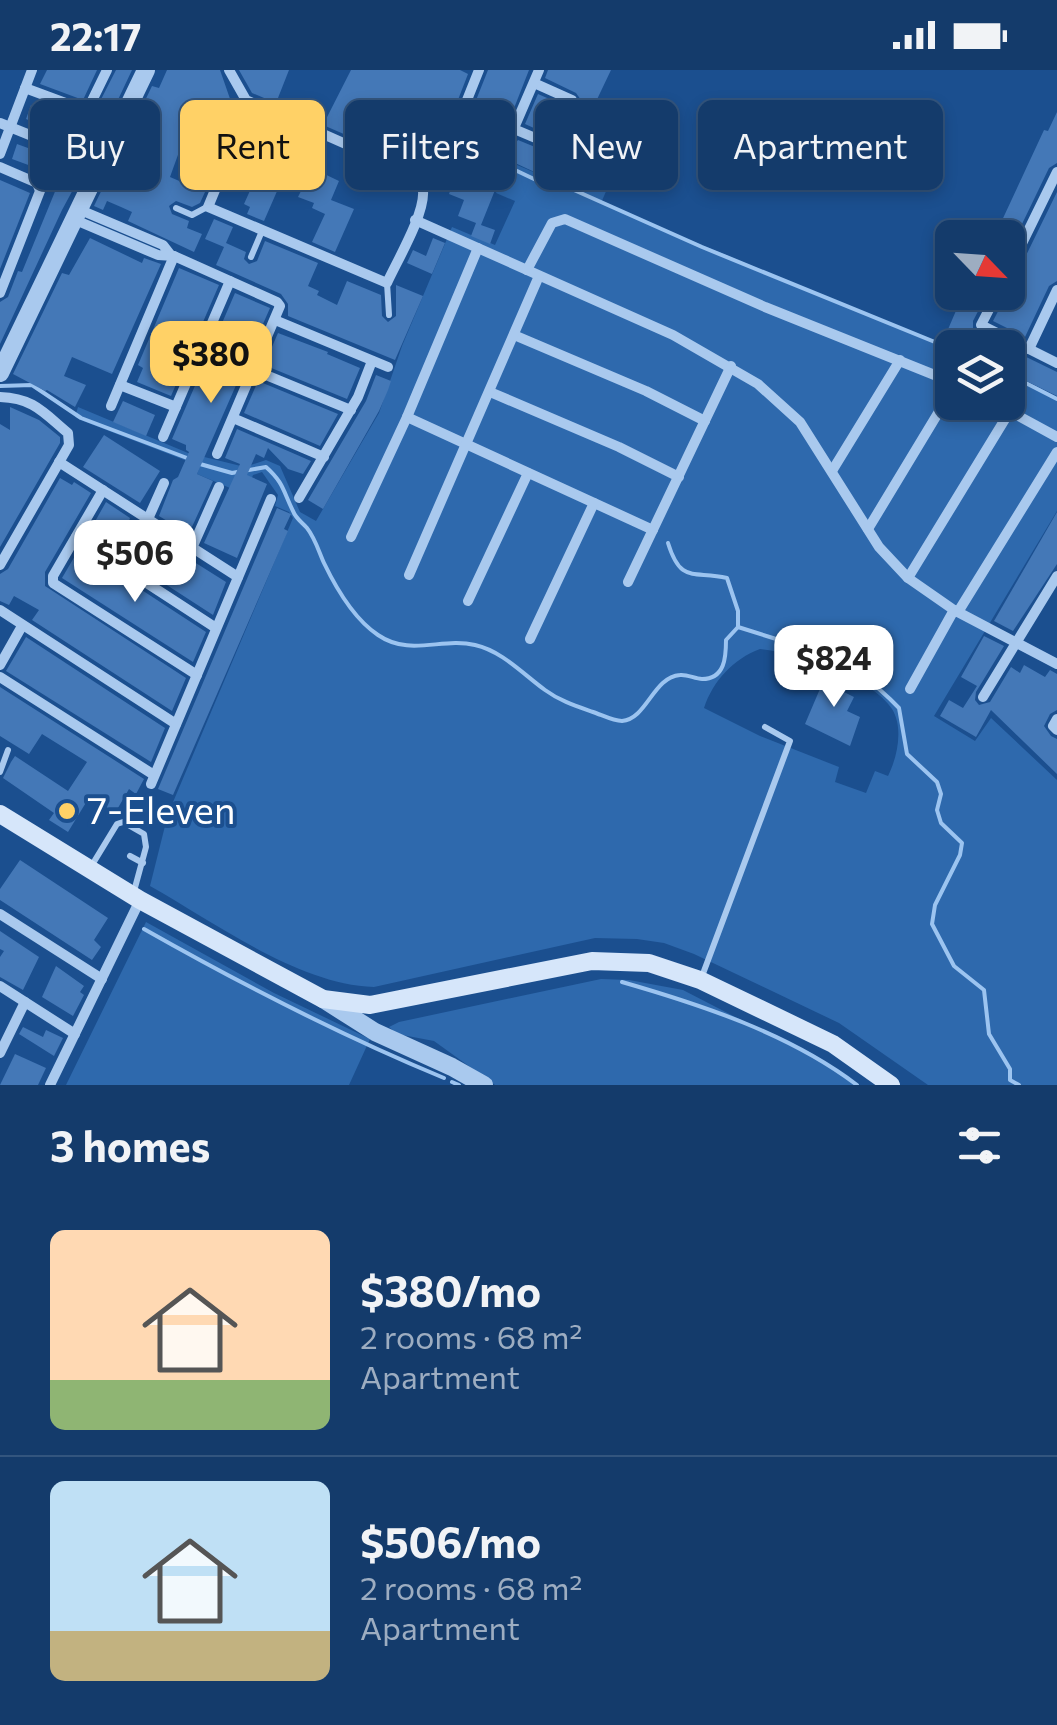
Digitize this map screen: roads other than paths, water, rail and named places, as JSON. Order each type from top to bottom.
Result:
[{"type":"main road","points":[[0,814],[136,898],[324,998],[370,1005],[612,960],[649,963],[700,980],[833,1044],[891,1085]]},
{"type":"street","points":[[0,154],[5,124],[32,70]]},
{"type":"street","points":[[25,88],[87,111],[107,70]]},
{"type":"street","points":[[131,100],[146,70]]},
{"type":"street","points":[[229,70],[247,100]]},
{"type":"street","points":[[467,100],[479,70]]},
{"type":"street","points":[[515,127],[539,70]]},
{"type":"street","points":[[534,83],[572,100]]},
{"type":"street","points":[[5,124],[30,134]]},
{"type":"street","points":[[215,190],[208,206],[386,284],[415,220],[424,192],[421,183],[409,172],[325,135]]},
{"type":"street","points":[[0,167],[38,183],[40,192],[0,292]]},
{"type":"street","points":[[1025,237],[1057,172]]},
{"type":"street","points":[[0,373],[87,190]]},
{"type":"street","points":[[76,214],[158,255],[172,255],[277,302],[280,311],[218,454]]},
{"type":"street","points":[[528,270],[552,223],[565,219],[935,375]]},
{"type":"street","points":[[415,220],[673,335],[758,384],[800,422],[879,547],[908,578],[956,611],[1057,664]]},
{"type":"street","points":[[351,537],[408,417],[478,248]]},
{"type":"street","points":[[111,406],[172,255]]},
{"type":"street","points":[[409,575],[539,276]]},
{"type":"street","points":[[164,438],[230,281]]},
{"type":"street","points":[[1029,349],[1057,290]]},
{"type":"street","points":[[989,310],[982,325],[1057,363]]},
{"type":"street","points":[[275,320],[388,367]]},
{"type":"street","points":[[514,335],[646,391],[706,422]]},
{"type":"street","points":[[832,471],[900,360]]},
{"type":"street","points":[[299,498],[350,410],[372,361]]},
{"type":"street","points":[[628,582],[731,366]]},
{"type":"street","points":[[254,370],[350,410]]},
{"type":"street","points":[[120,384],[176,407]]},
{"type":"street","points":[[490,392],[679,477]]},
{"type":"street","points":[[0,397],[28,400],[68,433],[69,445],[0,566]]},
{"type":"street","points":[[408,417],[653,530]]},
{"type":"street","points":[[233,418],[324,457]]},
{"type":"street","points":[[868,529],[935,418]]},
{"type":"street","points":[[1025,419],[1057,437]]},
{"type":"street","points":[[908,578],[1005,420]]},
{"type":"street","points":[[910,689],[1057,452]]},
{"type":"street","points":[[59,462],[238,578]]},
{"type":"street","points":[[468,601],[528,473]]},
{"type":"street","points":[[148,520],[164,483]]},
{"type":"street","points":[[192,548],[218,486]]},
{"type":"street","points":[[103,490],[53,576],[56,588],[196,675]]},
{"type":"street","points":[[0,677],[153,779],[271,500]]},
{"type":"street","points":[[530,639],[594,503]]},
{"type":"street","points":[[76,537],[216,628]]},
{"type":"street","points":[[982,697],[1055,583]]},
{"type":"street","points":[[0,610],[176,724]]},
{"type":"street","points":[[0,665],[22,626]]},
{"type":"street","points":[[1057,719],[1053,726],[1057,730]]},
{"type":"street","points":[[50,1085],[136,898]]},
{"type":"street","points":[[0,914],[102,978]]},
{"type":"street","points":[[0,986],[75,1034]]},
{"type":"street","points":[[324,998],[374,1032],[484,1085]]},
{"type":"street","points":[[0,1053],[25,1002]]},
{"type":"lane","points":[[176,208],[192,215],[208,206]]},
{"type":"lane","points":[[251,257],[263,230]]},
{"type":"lane","points":[[386,284],[389,315]]},
{"type":"lane","points":[[700,980],[790,740],[766,727]]},
{"type":"lane","points":[[0,772],[8,750]]},
{"type":"lane","points":[[89,869],[109,844],[117,824],[123,822],[144,834],[147,839],[136,898]]},
{"type":"lane","points":[[130,856],[142,864]]},
{"type":"waterway","points":[[515,170],[555,189],[574,190],[935,342]]},
{"type":"waterway","points":[[1025,383],[1057,399]]},
{"type":"waterway","points":[[0,386],[32,385],[81,418],[187,458]]},
{"type":"waterway","points":[[200,464],[232,473],[266,467],[312,536],[340,593],[361,621],[378,635],[402,645],[463,643],[485,648],[556,697],[611,719],[631,719],[671,677],[702,679],[715,675],[724,660],[726,640],[738,627],[789,643],[836,650],[899,708],[907,754],[937,782],[941,823],[962,843],[935,905],[932,924],[954,966],[984,990],[989,1034],[1010,1069],[1010,1080],[1019,1085]]},
{"type":"waterway","points":[[668,543],[684,570],[727,578],[738,611],[738,627]]},
{"type":"waterway","points":[[144,929],[291,1008],[444,1078]]},
{"type":"waterway","points":[[622,982],[714,1011],[774,1036],[857,1085]]},
{"type":"waterway","points":[[452,1082],[459,1085]]},
{"type":"place","name":"7-Eleven","points":[[67,811]]}]
